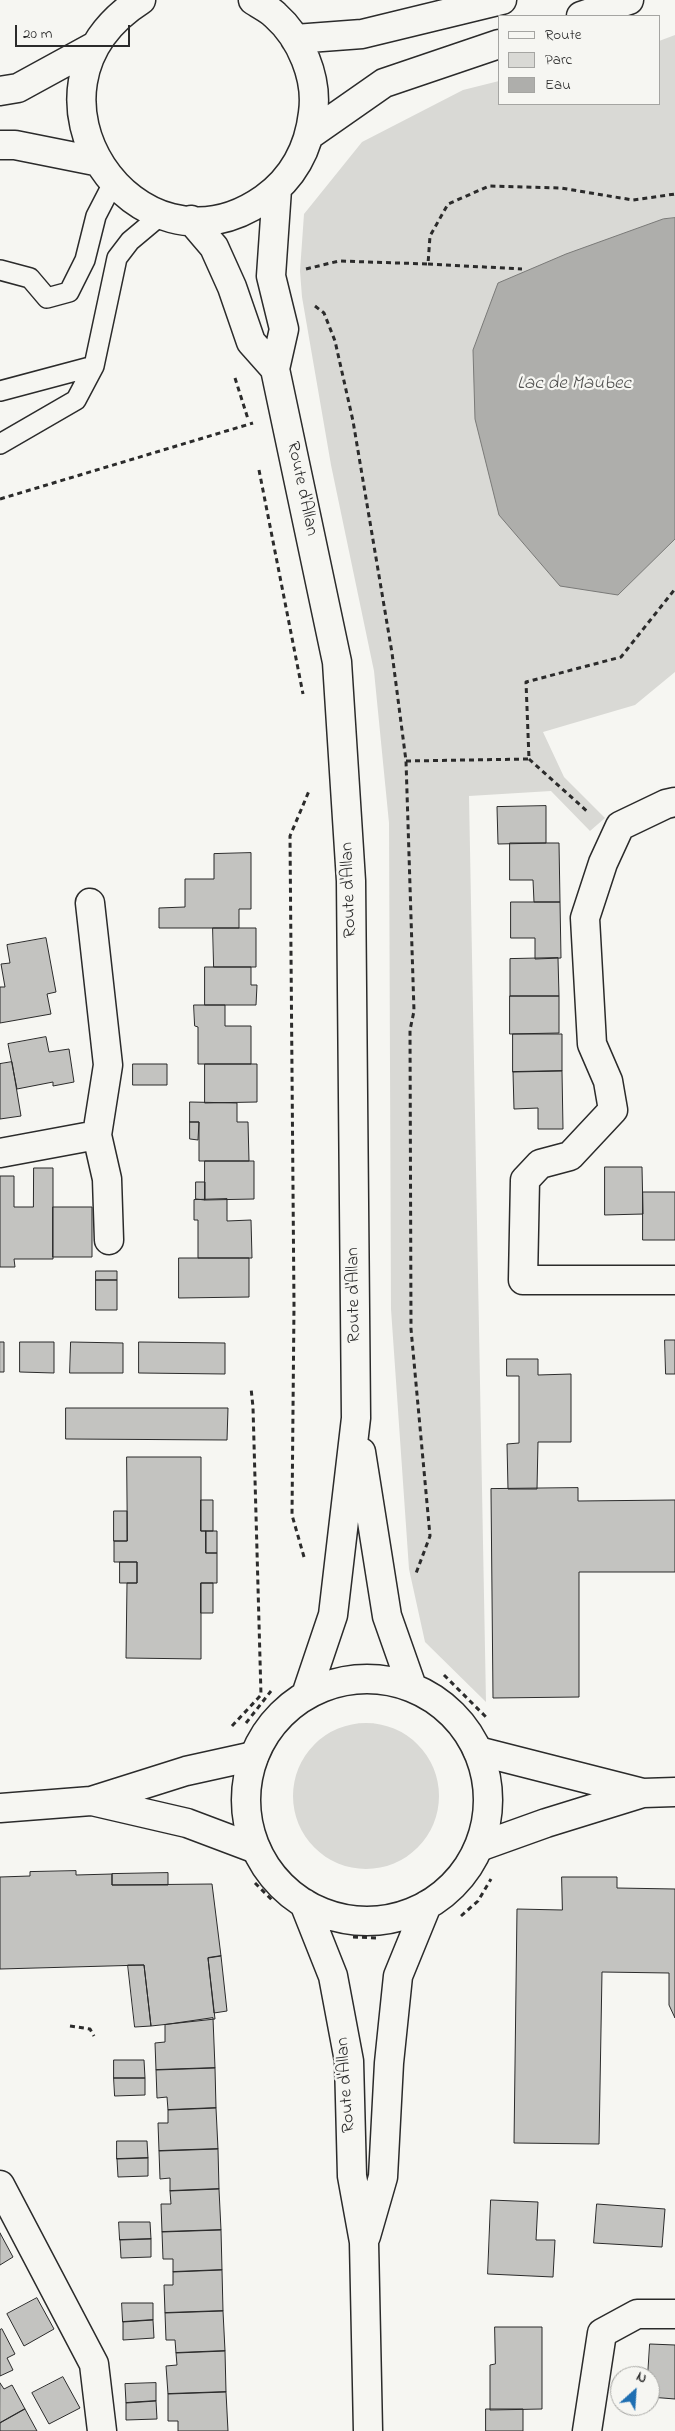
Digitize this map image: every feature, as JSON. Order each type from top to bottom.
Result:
[{"type":"street","points":[[129,4],[106,28],[93,47],[83,74],[79,104],[83,134],[95,161],[112,185],[135,203],[161,215],[191,220],[223,218],[252,207],[277,189],[298,164],[311,134],[315,102],[310,68],[295,39],[275,14],[253,0]]},
{"type":"street","points":[[295,39],[362,34],[502,0]]},
{"type":"street","points":[[584,15],[629,0]]},
{"type":"street","points":[[311,134],[384,83],[498,44]]},
{"type":"street","points":[[0,91],[18,88],[93,47]]},
{"type":"street","points":[[0,145],[15,144],[95,161]]},
{"type":"street","name":"Route d'Allan","points":[[277,189],[271,276],[284,329],[275,369],[337,662],[351,881],[356,1418],[333,1615],[306,1695]]},
{"type":"street","name":"Route d'Allan","points":[[191,220],[214,247],[232,287],[251,342],[275,369]]},
{"type":"street","points":[[675,802],[666,804],[620,826],[602,863],[585,918],[592,1044],[608,1081],[613,1110],[570,1156],[540,1164],[525,1180],[523,1280],[675,1280]]},
{"type":"street","points":[[90,903],[108,1066],[97,1135],[108,1179],[109,1240]]},
{"type":"street","points":[[0,1153],[97,1135]]},
{"type":"street","name":"Route d'Allan","points":[[356,1418],[388,1616],[412,1687]]},
{"type":"street","points":[[0,1808],[91,1801],[186,1771],[242,1759],[274,1721],[289,1707],[306,1695],[326,1686],[347,1680],[384,1680],[412,1687],[433,1698],[452,1712],[467,1730],[478,1751],[486,1774],[489,1799],[486,1824],[479,1847],[466,1870],[454,1883],[427,1905],[403,1916],[378,1920],[361,1920],[327,1914],[304,1903],[285,1888],[244,1844],[187,1823],[91,1801]]},
{"type":"street","points":[[478,1751],[643,1793]]},
{"type":"street","points":[[242,1759],[247,1779],[246,1802],[249,1827],[244,1844]]},
{"type":"street","points":[[479,1847],[546,1823],[643,1793],[675,1792]]},
{"type":"street","name":"Route d'Allan","points":[[304,1903],[332,1976],[349,2061],[352,2176],[364,2242],[368,2431]]},
{"type":"street","name":"Route d'Allan","points":[[364,2242],[383,2177],[389,2063],[398,1976],[427,1905]]},
{"type":"street","points":[[0,2185],[94,2364],[102,2431]]},
{"type":"street","points":[[587,2431],[602,2334],[637,2314],[675,2314]]},
{"type":"lane","points":[[0,270],[30,278],[47,298],[69,292],[85,260],[96,216],[112,185]]},
{"type":"lane","points":[[0,444],[76,400],[94,366],[117,258],[130,241],[161,215]]},
{"type":"lane","points":[[0,391],[94,366]]},
{"type":"path","points":[[428,264],[430,236],[448,204],[489,186],[561,188],[633,200],[675,194]]},
{"type":"path","points":[[300,271],[339,261],[522,269]]},
{"type":"path","points":[[309,302],[324,313],[335,341],[353,421],[392,653],[406,761],[414,1011],[410,1030],[411,1329],[430,1536],[418,1573],[388,1616]]},
{"type":"path","points":[[232,369],[252,434]]},
{"type":"path","points":[[0,499],[286,414]]},
{"type":"path","points":[[258,463],[304,698]]},
{"type":"path","points":[[529,759],[526,682],[546,679],[621,657],[675,589]]},
{"type":"path","points":[[406,761],[529,759],[615,837]]},
{"type":"path","points":[[305,1562],[292,1515],[294,1296],[290,836],[313,782]]},
{"type":"path","points":[[231,1727],[261,1695],[251,1388]]},
{"type":"path","points":[[242,1759],[241,1731],[256,1708],[274,1689]]},
{"type":"path","points":[[244,1844],[239,1866],[293,1921],[332,1936],[394,1939],[415,1934]]},
{"type":"path","points":[[70,2026],[90,2029],[94,2036]]},
{"type":"green space","points":[[675,35],[675,672],[635,705],[543,732],[564,777],[605,818],[590,831],[551,791],[469,796],[486,1702],[425,1642],[409,1569],[391,1309],[389,823],[374,671],[331,465],[302,297],[300,271],[304,214],[362,142],[463,90],[498,81],[498,105],[660,105],[660,41]]},
{"type":"green space","points":[[366,1723],[394,1728],[418,1744],[434,1768],[439,1796],[434,1824],[418,1848],[394,1864],[366,1869],[338,1864],[314,1848],[298,1824],[293,1796],[298,1768],[314,1744],[338,1728]]},
{"type":"water","name":"Lac de Maubec","points":[[675,218],[675,539],[618,595],[560,586],[499,515],[475,419],[473,350],[498,283],[566,254],[663,219]]},
{"type":"building","points":[[546,806],[546,843],[498,844],[497,807]]},
{"type":"building","points":[[510,843],[559,843],[560,902],[534,902],[533,880],[510,880]]},
{"type":"building","points":[[251,853],[251,909],[239,909],[239,928],[159,928],[159,908],[185,907],[185,879],[214,879],[214,854]]},
{"type":"building","points":[[511,902],[560,902],[561,958],[535,959],[535,938],[511,938]]},
{"type":"building","points":[[213,928],[256,928],[256,967],[214,967]]},
{"type":"building","points":[[46,938],[56,992],[47,994],[51,1014],[0,1023],[0,987],[5,987],[1,964],[10,963],[7,945]]},
{"type":"building","points":[[558,958],[559,996],[510,996],[510,959]]},
{"type":"building","points":[[205,967],[251,967],[251,985],[257,985],[256,1005],[205,1005]]},
{"type":"building","points":[[510,996],[559,996],[559,1033],[510,1034]]},
{"type":"building","points":[[194,1005],[225,1005],[225,1026],[251,1026],[251,1064],[198,1064],[198,1027],[195,1026]]},
{"type":"building","points":[[513,1034],[562,1034],[562,1071],[513,1072]]},
{"type":"building","points":[[46,1037],[49,1052],[69,1049],[74,1082],[53,1086],[53,1082],[17,1089],[8,1044]]},
{"type":"building","points":[[12,1062],[21,1116],[0,1119],[0,1064]]},
{"type":"building","points":[[133,1064],[167,1064],[167,1085],[133,1085]]},
{"type":"building","points":[[205,1064],[257,1064],[257,1102],[205,1103]]},
{"type":"building","points":[[562,1071],[563,1129],[538,1129],[538,1108],[514,1109],[513,1072]]},
{"type":"building","points":[[190,1102],[237,1103],[237,1122],[248,1122],[249,1161],[199,1161],[199,1122],[190,1122]]},
{"type":"building","points":[[190,1122],[199,1122],[198,1140],[190,1139]]},
{"type":"building","points":[[205,1161],[254,1161],[254,1199],[205,1200]]},
{"type":"building","points":[[605,1167],[642,1167],[643,1214],[605,1215]]},
{"type":"building","points":[[34,1168],[53,1168],[53,1259],[14,1259],[15,1267],[0,1267],[0,1176],[14,1176],[14,1207],[33,1207]]},
{"type":"building","points":[[196,1182],[205,1182],[205,1200],[196,1199]]},
{"type":"building","points":[[643,1192],[675,1192],[675,1240],[643,1240]]},
{"type":"building","points":[[227,1199],[227,1221],[251,1220],[252,1258],[198,1258],[198,1220],[194,1220],[194,1200]]},
{"type":"building","points":[[53,1207],[92,1207],[92,1257],[53,1257]]},
{"type":"building","points":[[179,1258],[249,1258],[249,1297],[179,1298]]},
{"type":"building","points":[[96,1271],[117,1271],[117,1280],[96,1280]]},
{"type":"building","points":[[96,1280],[117,1280],[117,1310],[96,1310]]},
{"type":"building","points":[[665,1340],[675,1340],[675,1374],[666,1374]]},
{"type":"building","points":[[0,1342],[4,1342],[4,1372],[0,1372]]},
{"type":"building","points":[[20,1342],[54,1342],[54,1373],[20,1372]]},
{"type":"building","points":[[71,1342],[123,1343],[123,1373],[70,1373]]},
{"type":"building","points":[[139,1342],[225,1343],[225,1374],[139,1373]]},
{"type":"building","points":[[507,1359],[538,1359],[538,1375],[571,1374],[571,1442],[538,1442],[537,1489],[508,1489],[507,1444],[519,1443],[519,1376],[507,1376]]},
{"type":"building","points":[[66,1408],[228,1408],[227,1440],[66,1439]]},
{"type":"building","points":[[127,1457],[201,1457],[201,1531],[206,1531],[206,1553],[217,1553],[217,1583],[201,1583],[201,1659],[126,1658],[127,1583],[137,1583],[137,1562],[114,1562],[114,1541],[127,1541]]},
{"type":"building","points":[[578,1488],[578,1501],[675,1500],[675,1572],[579,1572],[579,1697],[493,1698],[491,1489]]},
{"type":"building","points":[[201,1500],[213,1500],[213,1531],[201,1531]]},
{"type":"building","points":[[114,1511],[127,1511],[127,1541],[114,1541]]},
{"type":"building","points":[[206,1531],[217,1531],[217,1553],[206,1553]]},
{"type":"building","points":[[120,1562],[137,1562],[137,1583],[120,1583]]},
{"type":"building","points":[[201,1583],[213,1583],[213,1613],[201,1613]]},
{"type":"building","points":[[76,1871],[76,1875],[112,1874],[112,1885],[212,1884],[221,1956],[208,1958],[215,2019],[151,2026],[144,1965],[0,1969],[0,1877],[30,1876],[30,1872]]},
{"type":"building","points":[[168,1873],[168,1885],[112,1885],[112,1874]]},
{"type":"building","points":[[562,1877],[617,1877],[617,1888],[675,1889],[675,2018],[669,2005],[669,1973],[602,1972],[599,2144],[514,2143],[517,1909],[562,1910]]},
{"type":"building","points":[[221,1956],[227,2011],[214,2013],[208,1958]]},
{"type":"building","points":[[128,1965],[144,1965],[151,2026],[135,2027]]},
{"type":"building","points":[[213,2018],[215,2068],[156,2070],[155,2043],[165,2042],[165,2025]]},
{"type":"building","points":[[114,2060],[144,2060],[145,2078],[114,2078]]},
{"type":"building","points":[[215,2068],[216,2108],[168,2110],[167,2097],[157,2098],[156,2070]]},
{"type":"building","points":[[114,2078],[145,2078],[145,2095],[115,2096]]},
{"type":"building","points":[[216,2108],[218,2149],[159,2151],[158,2123],[168,2123],[168,2110]]},
{"type":"building","points":[[117,2141],[147,2141],[148,2158],[117,2159]]},
{"type":"building","points":[[218,2149],[219,2189],[170,2191],[170,2178],[160,2179],[159,2151]]},
{"type":"building","points":[[148,2158],[148,2176],[118,2177],[117,2159]]},
{"type":"building","points":[[219,2189],[221,2230],[162,2232],[161,2204],[171,2204],[170,2191]]},
{"type":"building","points":[[491,2200],[538,2202],[536,2240],[555,2240],[553,2277],[488,2274]]},
{"type":"building","points":[[597,2204],[665,2209],[662,2247],[594,2243]]},
{"type":"building","points":[[119,2222],[150,2222],[151,2239],[120,2240]]},
{"type":"building","points":[[221,2230],[222,2270],[173,2272],[173,2259],[163,2259],[162,2232]]},
{"type":"building","points":[[0,2233],[13,2257],[0,2265]]},
{"type":"building","points":[[151,2239],[151,2257],[121,2258],[120,2240]]},
{"type":"building","points":[[222,2270],[223,2311],[165,2313],[164,2285],[173,2285],[173,2272]]},
{"type":"building","points":[[37,2298],[54,2329],[24,2346],[7,2314]]},
{"type":"building","points":[[122,2303],[153,2303],[153,2320],[123,2322]]},
{"type":"building","points":[[223,2311],[225,2351],[176,2353],[175,2340],[166,2340],[165,2313]]},
{"type":"building","points":[[153,2320],[154,2338],[123,2340],[123,2322]]},
{"type":"building","points":[[495,2327],[542,2327],[542,2409],[490,2410],[490,2365],[495,2364]]},
{"type":"building","points":[[2,2329],[15,2354],[7,2358],[13,2370],[0,2376],[0,2330]]},
{"type":"building","points":[[650,2344],[675,2345],[675,2399],[660,2398],[660,2366],[649,2366]]},
{"type":"building","points":[[225,2351],[226,2392],[168,2394],[166,2366],[177,2365],[176,2353]]},
{"type":"building","points":[[63,2377],[80,2408],[49,2424],[32,2393]]},
{"type":"building","points":[[0,2383],[4,2389],[12,2385],[25,2409],[0,2423]]},
{"type":"building","points":[[156,2383],[156,2401],[126,2403],[125,2384]]},
{"type":"building","points":[[226,2392],[228,2431],[178,2431],[178,2421],[168,2421],[168,2394]]},
{"type":"building","points":[[156,2401],[157,2419],[126,2420],[126,2403]]},
{"type":"building","points":[[25,2409],[37,2431],[0,2431],[0,2423]]},
{"type":"building","points":[[486,2409],[523,2409],[523,2431],[486,2431]]}]
